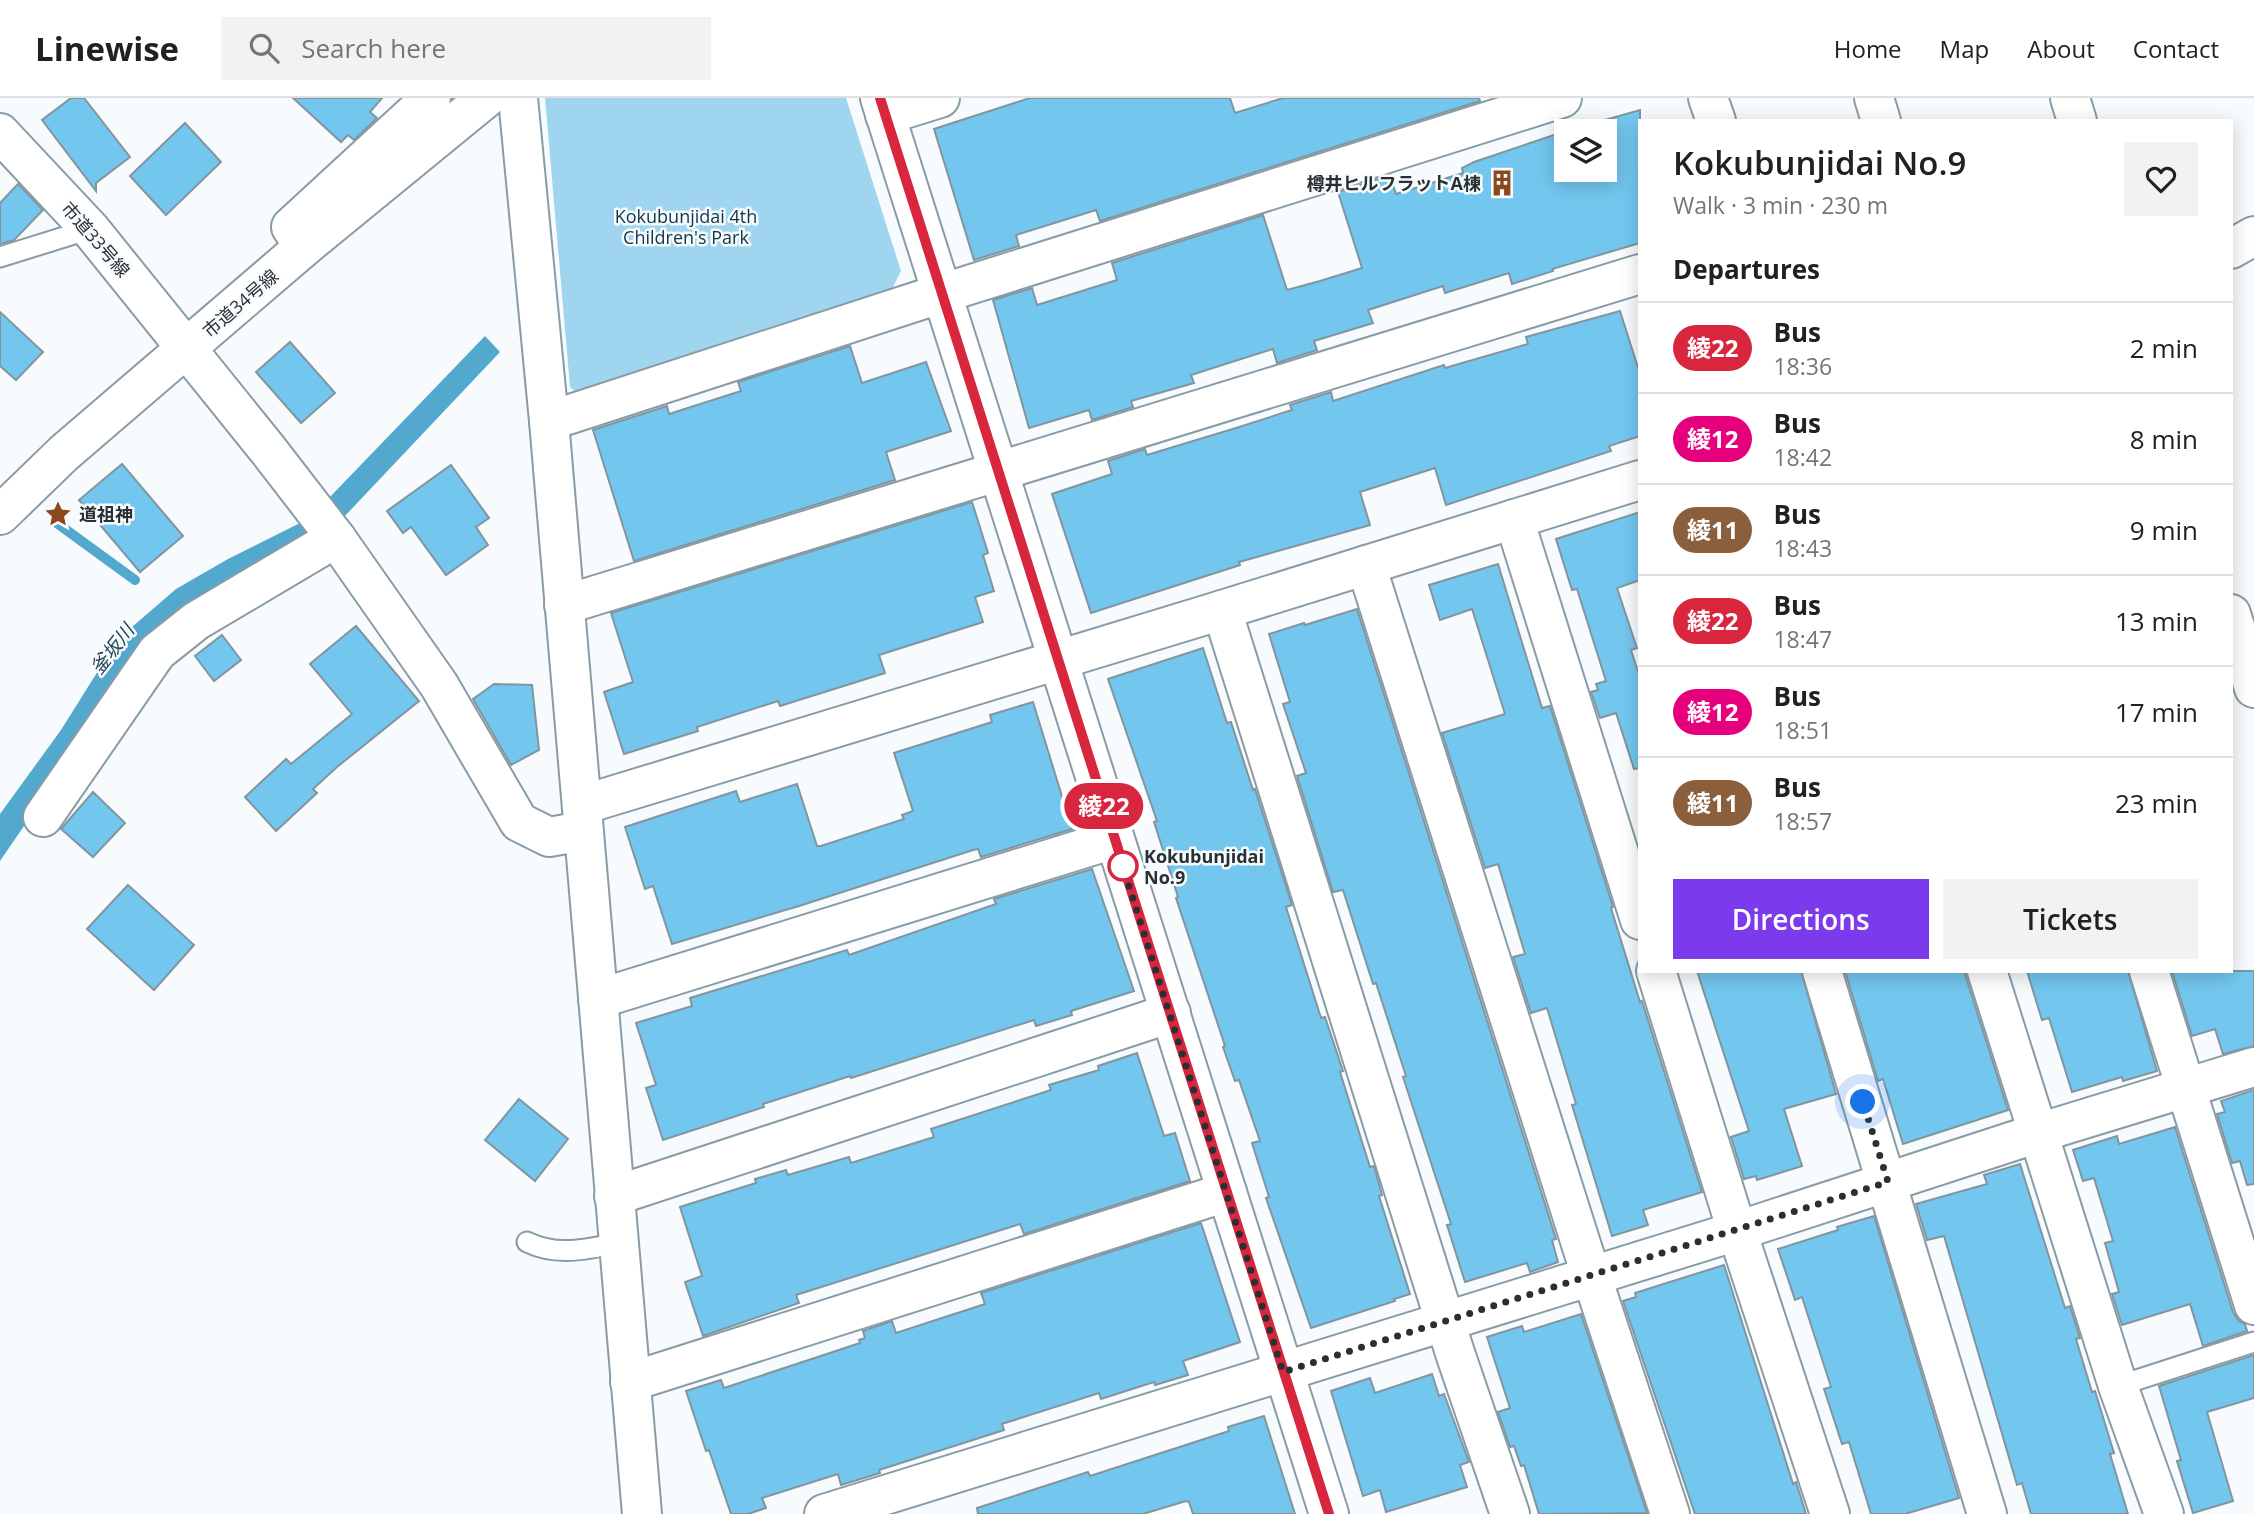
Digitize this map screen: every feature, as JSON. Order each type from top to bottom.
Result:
[{"type":"street","points":[[303,247],[292,227],[431,98]]},
{"type":"street","name":"市道34号線","points":[[0,515],[64,453],[303,247],[486,98]]},
{"type":"street","points":[[518,98],[549,421],[642,1514]]},
{"type":"street","points":[[940,98],[883,106],[1329,1514]]},
{"type":"street","points":[[549,421],[943,293],[1563,98]]},
{"type":"street","points":[[1708,98],[1715,119]]},
{"type":"street","points":[[1874,98],[1880,119]]},
{"type":"street","points":[[2070,98],[2076,119]]},
{"type":"street","name":"市道33号線","points":[[0,132],[90,229],[270,450],[336,538],[439,685],[519,822],[549,837],[582,818],[1058,661],[1638,481]]},
{"type":"street","points":[[2233,248],[2254,236]]},
{"type":"street","points":[[564,605],[1638,276]]},
{"type":"street","points":[[1514,519],[1638,914]]},
{"type":"street","points":[[43,817],[157,652],[196,621],[336,538]]},
{"type":"street","points":[[1366,565],[1591,1277],[1670,1514]]},
{"type":"street","points":[[1222,610],[1446,1322],[1510,1514]]},
{"type":"street","points":[[2233,620],[2254,688]]},
{"type":"street","points":[[598,999],[1114,839]]},
{"type":"street","points":[[1657,973],[1737,1231],[1830,1514]]},
{"type":"street","points":[[1823,973],[1987,1514]]},
{"type":"street","points":[[1988,973],[2118,1386],[2164,1514]]},
{"type":"street","points":[[2150,973],[2254,1305]]},
{"type":"street","points":[[614,1196],[1171,1013]]},
{"type":"street","points":[[824,1514],[1591,1277],[2038,1133],[2254,1067]]},
{"type":"street","points":[[631,1382],[1227,1192]]},
{"type":"lane","points":[[0,257],[90,229]]},
{"type":"lane","points":[[527,1242],[541,1248],[564,1251],[619,1243]]},
{"type":"lane","points":[[2118,1386],[2254,1342]]},
{"type":"green space","name":"Kokubunjidai 4th Children's Park","points":[[545,98],[846,98],[901,271],[891,291],[582,398],[570,387]]},
{"type":"shaded area","points":[[485,336],[500,352],[343,518],[328,499]]},
{"type":"shaded area","points":[[300,523],[314,543],[137,661],[0,861],[0,814],[61,730],[98,671],[132,627],[176,589]]},
{"type":"building","points":[[71,98],[84,98],[130,157],[96,183],[96,191],[42,120]]},
{"type":"building","points":[[293,98],[382,98],[370,112],[377,118],[354,140],[348,135],[341,142]]},
{"type":"building","points":[[1030,98],[1230,98],[1235,113],[1283,98],[1479,98],[1480,101],[1100,221],[1096,210],[1016,235],[1019,246],[974,260],[934,129]]},
{"type":"building","points":[[1640,110],[1638,244],[1512,284],[1509,273],[1445,293],[1443,286],[1368,310],[1373,323],[1314,341],[1317,350],[1277,363],[1273,349],[1191,375],[1194,383],[1131,401],[1133,407],[1092,420],[1089,410],[1029,428],[993,300],[1032,288],[1037,305],[1117,280],[1112,263],[1263,215],[1287,290],[1320,281],[1362,268],[1338,192],[1390,175],[1396,194],[1463,173],[1462,168],[1554,135],[1554,182],[1617,182],[1617,119],[1608,119]]},
{"type":"building","points":[[185,123],[221,162],[166,215],[130,176]]},
{"type":"building","points":[[18,184],[43,210],[14,240],[0,244],[0,203]]},
{"type":"building","points":[[1620,311],[1638,368],[1638,437],[1609,446],[1611,451],[1446,505],[1435,468],[1360,492],[1370,525],[1239,562],[1240,565],[1091,613],[1052,494],[1112,474],[1108,461],[1145,449],[1147,455],[1236,428],[1292,410],[1290,405],[1331,392],[1333,401],[1444,365],[1445,368],[1528,344],[1526,337]]},
{"type":"building","points":[[0,312],[43,352],[16,380],[0,366]]},
{"type":"building","points":[[290,342],[335,393],[301,423],[256,372]]},
{"type":"building","points":[[850,346],[862,383],[926,362],[951,431],[886,452],[895,480],[634,561],[593,430],[667,406],[669,414],[741,391],[738,382]]},
{"type":"building","points":[[122,464],[183,536],[140,572],[79,500]]},
{"type":"building","points":[[451,465],[489,518],[476,527],[488,545],[446,575],[411,527],[403,533],[387,511]]},
{"type":"building","points":[[972,502],[988,553],[983,555],[994,591],[975,597],[983,622],[879,655],[885,673],[780,706],[778,701],[697,727],[698,731],[624,754],[604,692],[633,682],[611,613]]},
{"type":"building","points":[[1638,513],[1638,581],[1617,588],[1637,648],[1631,650],[1638,672],[1638,768],[1634,769],[1616,713],[1600,718],[1591,692],[1598,690],[1596,684],[1606,681],[1577,589],[1572,590],[1556,539]]},
{"type":"building","points":[[1498,564],[1542,708],[1550,706],[1640,1002],[1642,1001],[1702,1192],[1643,1210],[1648,1225],[1612,1236],[1572,1105],[1576,1104],[1547,1008],[1531,1013],[1513,957],[1525,954],[1498,864],[1485,868],[1442,733],[1505,714],[1472,609],[1440,620],[1429,585]]},
{"type":"building","points":[[1357,609],[1556,1239],[1552,1240],[1558,1262],[1530,1272],[1527,1263],[1465,1282],[1447,1225],[1451,1224],[1403,1077],[1406,1076],[1376,983],[1373,984],[1343,890],[1333,892],[1297,776],[1306,773],[1283,704],[1290,702],[1269,634]]},
{"type":"building","points":[[356,626],[419,701],[337,767],[313,789],[317,793],[276,831],[245,797],[286,759],[291,764],[352,714],[310,664]]},
{"type":"building","points":[[222,635],[241,660],[214,681],[195,656]]},
{"type":"building","points":[[1203,648],[1227,723],[1231,722],[1253,790],[1255,789],[1292,905],[1286,907],[1321,1018],[1325,1017],[1343,1071],[1340,1072],[1370,1167],[1374,1166],[1382,1195],[1379,1196],[1410,1294],[1311,1328],[1266,1198],[1269,1197],[1252,1143],[1260,1141],[1239,1080],[1235,1081],[1223,1047],[1225,1046],[1176,898],[1178,897],[1154,822],[1157,821],[1108,679]]},
{"type":"building","points":[[494,684],[532,685],[539,750],[511,765],[473,699]]},
{"type":"building","points":[[1033,702],[1072,829],[981,857],[978,849],[973,850],[672,944],[653,886],[645,889],[625,827],[736,791],[740,802],[797,784],[817,846],[821,846],[904,819],[902,815],[913,811],[894,753],[992,722],[990,715]]},
{"type":"building","points":[[93,792],[125,823],[93,857],[61,829]]},
{"type":"building","points":[[1092,869],[1134,991],[1071,1011],[1072,1015],[1036,1026],[1034,1020],[851,1078],[850,1076],[663,1140],[646,1088],[656,1085],[636,1023],[692,1006],[690,998],[847,950],[849,955],[996,904],[994,899]]},
{"type":"building","points":[[128,885],[194,945],[154,990],[87,929]]},
{"type":"building","points":[[2254,971],[2254,1046],[2223,1054],[2215,1029],[2192,1036],[2173,973]]},
{"type":"building","points":[[1698,973],[1802,973],[1836,1094],[1784,1109],[1802,1166],[1757,1180],[1756,1176],[1744,1179],[1731,1137],[1749,1131]]},
{"type":"building","points":[[1846,973],[1965,973],[2008,1110],[1903,1144],[1883,1079],[1878,1081]]},
{"type":"building","points":[[2028,973],[2129,973],[2157,1071],[2123,1081],[2122,1077],[2072,1092],[2049,1018],[2042,1020]]},
{"type":"building","points":[[1137,1053],[1164,1136],[1175,1133],[1190,1181],[1024,1234],[1020,1224],[796,1295],[799,1303],[703,1336],[685,1282],[702,1276],[680,1207],[756,1183],[755,1179],[786,1170],[788,1175],[849,1157],[851,1163],[934,1137],[931,1129],[1051,1090],[1049,1085],[1099,1070],[1098,1066]]},
{"type":"building","points":[[2254,1090],[2254,1184],[2247,1185],[2240,1161],[2232,1163],[2217,1114],[2225,1112],[2221,1101]]},
{"type":"building","points":[[519,1099],[568,1139],[535,1181],[485,1140]]},
{"type":"building","points":[[2175,1127],[2233,1312],[2239,1321],[2245,1324],[2247,1331],[2203,1346],[2190,1304],[2122,1325],[2112,1294],[2119,1292],[2105,1243],[2113,1241],[2094,1178],[2083,1181],[2073,1150],[2117,1136],[2119,1144]]},
{"type":"building","points":[[2020,1164],[2065,1308],[2070,1306],[2080,1338],[2076,1339],[2114,1453],[2110,1454],[2128,1514],[2031,1514],[2022,1483],[2017,1485],[1944,1236],[1927,1240],[1916,1204],[1987,1184],[1984,1175]]},
{"type":"building","points":[[1874,1216],[1959,1498],[1905,1514],[1871,1514],[1849,1442],[1842,1444],[1824,1389],[1831,1387],[1802,1297],[1795,1300],[1778,1249]]},
{"type":"building","points":[[1201,1223],[1240,1342],[1183,1361],[1188,1375],[1155,1385],[1154,1382],[1101,1399],[1099,1393],[1002,1424],[1004,1430],[879,1470],[880,1473],[841,1485],[838,1474],[762,1498],[766,1508],[748,1514],[731,1514],[686,1391],[721,1380],[724,1388],[860,1343],[859,1340],[865,1338],[863,1331],[892,1321],[896,1333],[985,1304],[981,1293]]},
{"type":"building","points":[[1724,1265],[1793,1484],[1796,1482],[1806,1514],[1695,1514],[1623,1301],[1636,1297],[1635,1293]]},
{"type":"building","points":[[1581,1314],[1647,1513],[1539,1514],[1524,1465],[1521,1466],[1514,1446],[1510,1447],[1498,1412],[1510,1408],[1487,1337],[1522,1326],[1524,1332]]},
{"type":"building","points":[[2254,1355],[2254,1398],[2207,1412],[2233,1501],[2193,1513],[2177,1461],[2181,1460],[2159,1386]]},
{"type":"building","points":[[1432,1374],[1439,1396],[1444,1394],[1469,1462],[1460,1465],[1467,1487],[1386,1512],[1380,1490],[1363,1496],[1331,1391],[1370,1378],[1375,1393]]},
{"type":"building","points":[[1264,1416],[1295,1514],[1193,1514],[1189,1502],[1186,1501],[1143,1514],[978,1514],[977,1508],[1088,1472],[1090,1476],[1229,1431],[1228,1427]]},
{"type":"waterway","points":[[54,521],[135,580]]},
{"type":"bus line","name":"綾22","points":[[880,98],[1329,1514]]},
{"type":"place","name":"樽井ヒルフラットA棟","points":[[1502,183]]},
{"type":"place","name":"道祖神","points":[[58,514]]},
{"type":"place","name":"Kokubunjidai No.9","points":[[1123,866]]},
{"type":"route","points":[[1123,866],[1122,864],[1283,1372],[1888,1182],[1863,1102]]},
{"type":"water label","name":"釜坂川","points":[[112,649]]}]
